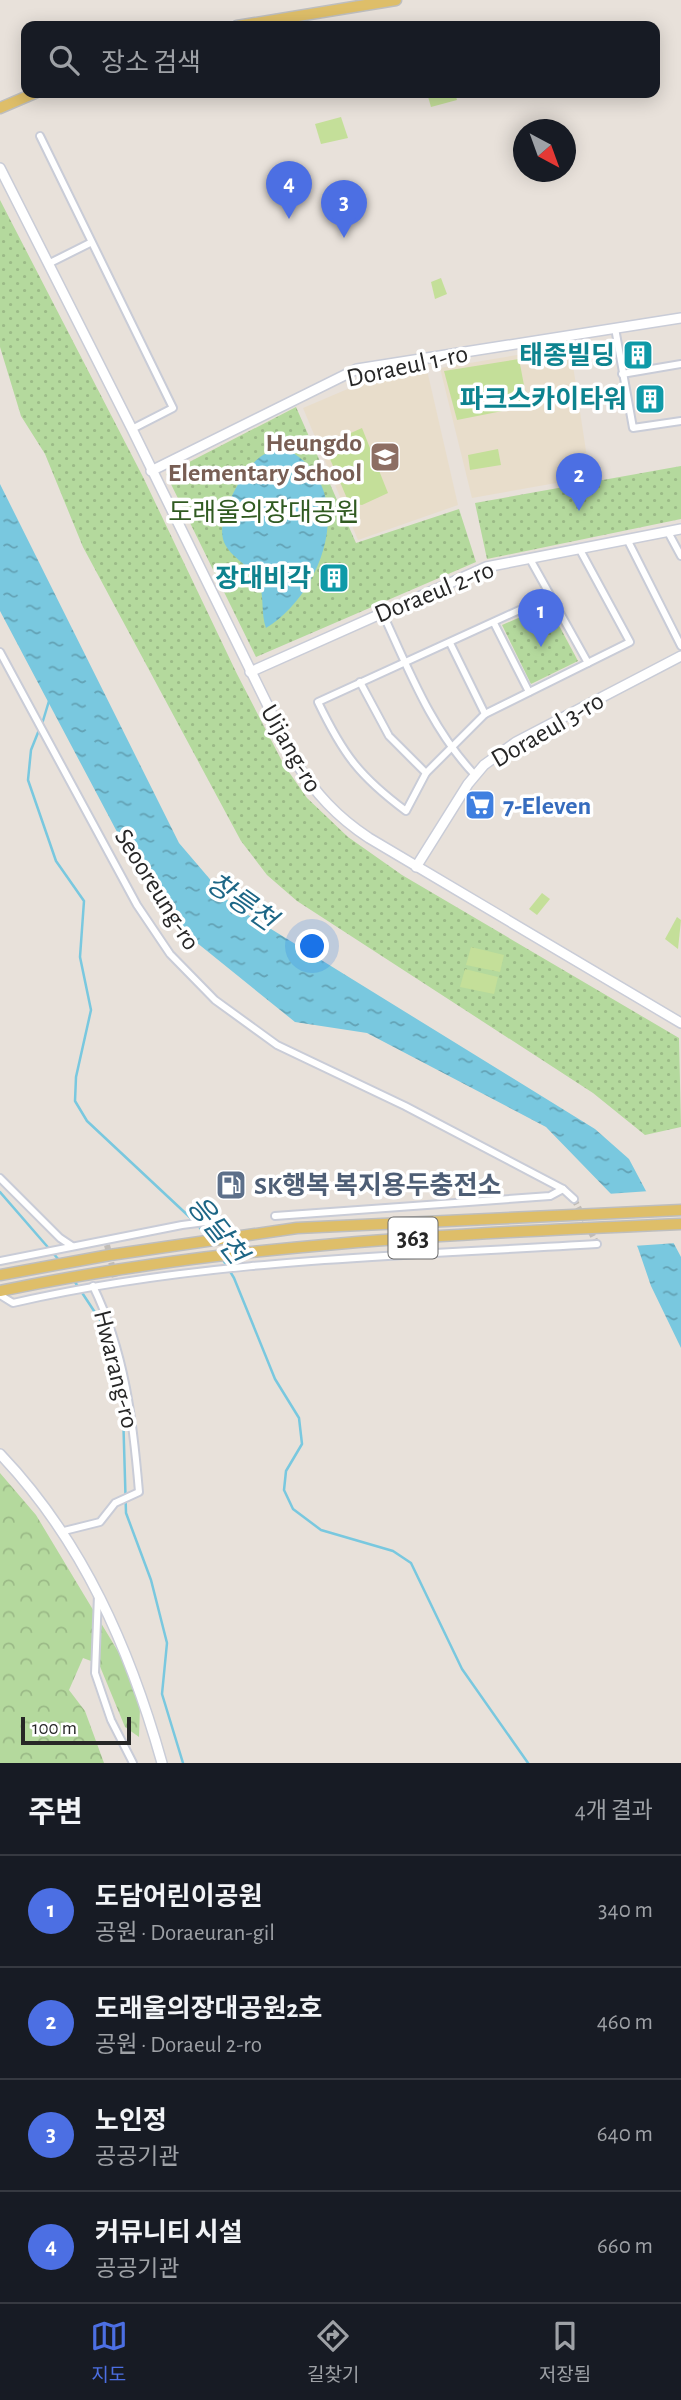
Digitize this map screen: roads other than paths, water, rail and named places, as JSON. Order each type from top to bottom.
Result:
[{"type":"main road","points":[[268,21],[396,0]]},
{"type":"main road","points":[[0,108],[23,98]]},
{"type":"main road","name":"363","points":[[0,1275],[298,1227],[681,1210]]},
{"type":"main road","name":"363","points":[[0,1293],[77,1275],[228,1254],[453,1236],[681,1224]]},
{"type":"street","points":[[40,136],[173,408],[132,429]]},
{"type":"street","name":"Uijang-ro","points":[[0,169],[132,429],[295,761],[316,793],[354,828],[681,1023]]},
{"type":"street","points":[[48,264],[90,243]]},
{"type":"street","name":"Doraeul 1-ro","points":[[152,471],[357,369],[681,318]]},
{"type":"street","points":[[615,328],[632,428],[681,421]]},
{"type":"street","points":[[622,374],[681,364]]},
{"type":"street","name":"Doraeul 2-ro","points":[[250,672],[486,567],[681,529]]},
{"type":"street","points":[[668,532],[681,556]]},
{"type":"street","points":[[627,539],[681,646]]},
{"type":"street","points":[[550,596],[318,702],[348,757],[371,785],[406,811],[426,774],[485,714],[630,642],[579,548]]},
{"type":"street","points":[[530,559],[588,663]]},
{"type":"street","points":[[382,612],[423,701],[451,746],[475,775]]},
{"type":"street","points":[[494,623],[529,692]]},
{"type":"street","points":[[450,643],[485,714]]},
{"type":"street","name":"Seooreung-ro","points":[[0,652],[137,905],[170,954],[215,1000],[277,1045],[405,1105],[563,1189],[574,1199]]},
{"type":"street","name":"Doraeul 3-ro","points":[[416,867],[475,775],[516,742],[681,656]]},
{"type":"street","points":[[360,682],[389,736],[426,774]]},
{"type":"street","points":[[0,1178],[60,1238],[72,1246]]},
{"type":"street","points":[[275,1216],[550,1196],[563,1189]]},
{"type":"street","points":[[0,1261],[181,1225],[221,1220]]},
{"type":"street","points":[[0,1293],[13,1303],[116,1280],[232,1266],[597,1244]]},
{"type":"street","name":"Hwarang-ro","points":[[64,1531],[100,1522],[115,1503],[139,1492],[132,1411],[111,1323],[90,1287]]},
{"type":"street","points":[[0,1454],[64,1531],[111,1617],[146,1706],[162,1763]]},
{"type":"street","points":[[98,1593],[95,1673],[111,1720],[133,1763]]},
{"type":"water","points":[[286,449],[309,466],[322,488],[328,512],[326,539],[318,565],[304,590],[287,611],[266,628],[257,578],[226,546],[222,529],[232,495],[246,472],[263,455]]},
{"type":"water","points":[[0,484],[179,843],[232,905],[595,1129],[629,1159],[681,1257],[681,1348],[612,1195],[546,1127],[367,1033],[295,1022],[160,913],[0,611]]},
{"type":"waterway","name":"응달천","points":[[42,724],[49,701]]},
{"type":"waterway","name":"응달천","points":[[39,730],[31,750],[28,780],[56,861],[84,901],[80,957],[91,1010],[76,1077],[75,1101],[87,1121],[196,1223],[208,1238]]},
{"type":"waterway","points":[[0,1192],[59,1260]]},
{"type":"waterway","name":"응달천","points":[[222,1258],[234,1278],[275,1379],[299,1418],[302,1444],[286,1471],[284,1490],[293,1509],[321,1530],[393,1551],[411,1563],[462,1669],[528,1763]]},
{"type":"waterway","points":[[73,1279],[102,1323],[123,1411],[126,1513],[151,1580],[167,1643],[162,1694],[183,1763]]},
{"type":"tunnel","points":[[574,1199],[597,1244]]},
{"type":"tunnel","points":[[107,1245],[115,1278]]},
{"type":"place","name":"커뮤니티 시설","points":[[289,219]]},
{"type":"place","name":"노인정","points":[[344,238]]},
{"type":"place","name":"태종빌딩","points":[[638,355]]},
{"type":"place","name":"파크스카이타워","points":[[650,399]]},
{"type":"place","name":"Heungdo Elementary School","points":[[385,457]]},
{"type":"place","name":"도래울의장대공원2호","points":[[579,511]]},
{"type":"place","name":"장대비각","points":[[334,578]]},
{"type":"place","name":"도담어린이공원","points":[[541,647]]},
{"type":"place","name":"7-Eleven","points":[[480,805]]},
{"type":"place","name":"SK행복 복지용두충전소","points":[[231,1185]]},
{"type":"park label","name":"도래울의장대공원","points":[[264,512]]},
{"type":"water label","name":"창릉천","points":[[242,901]]}]
